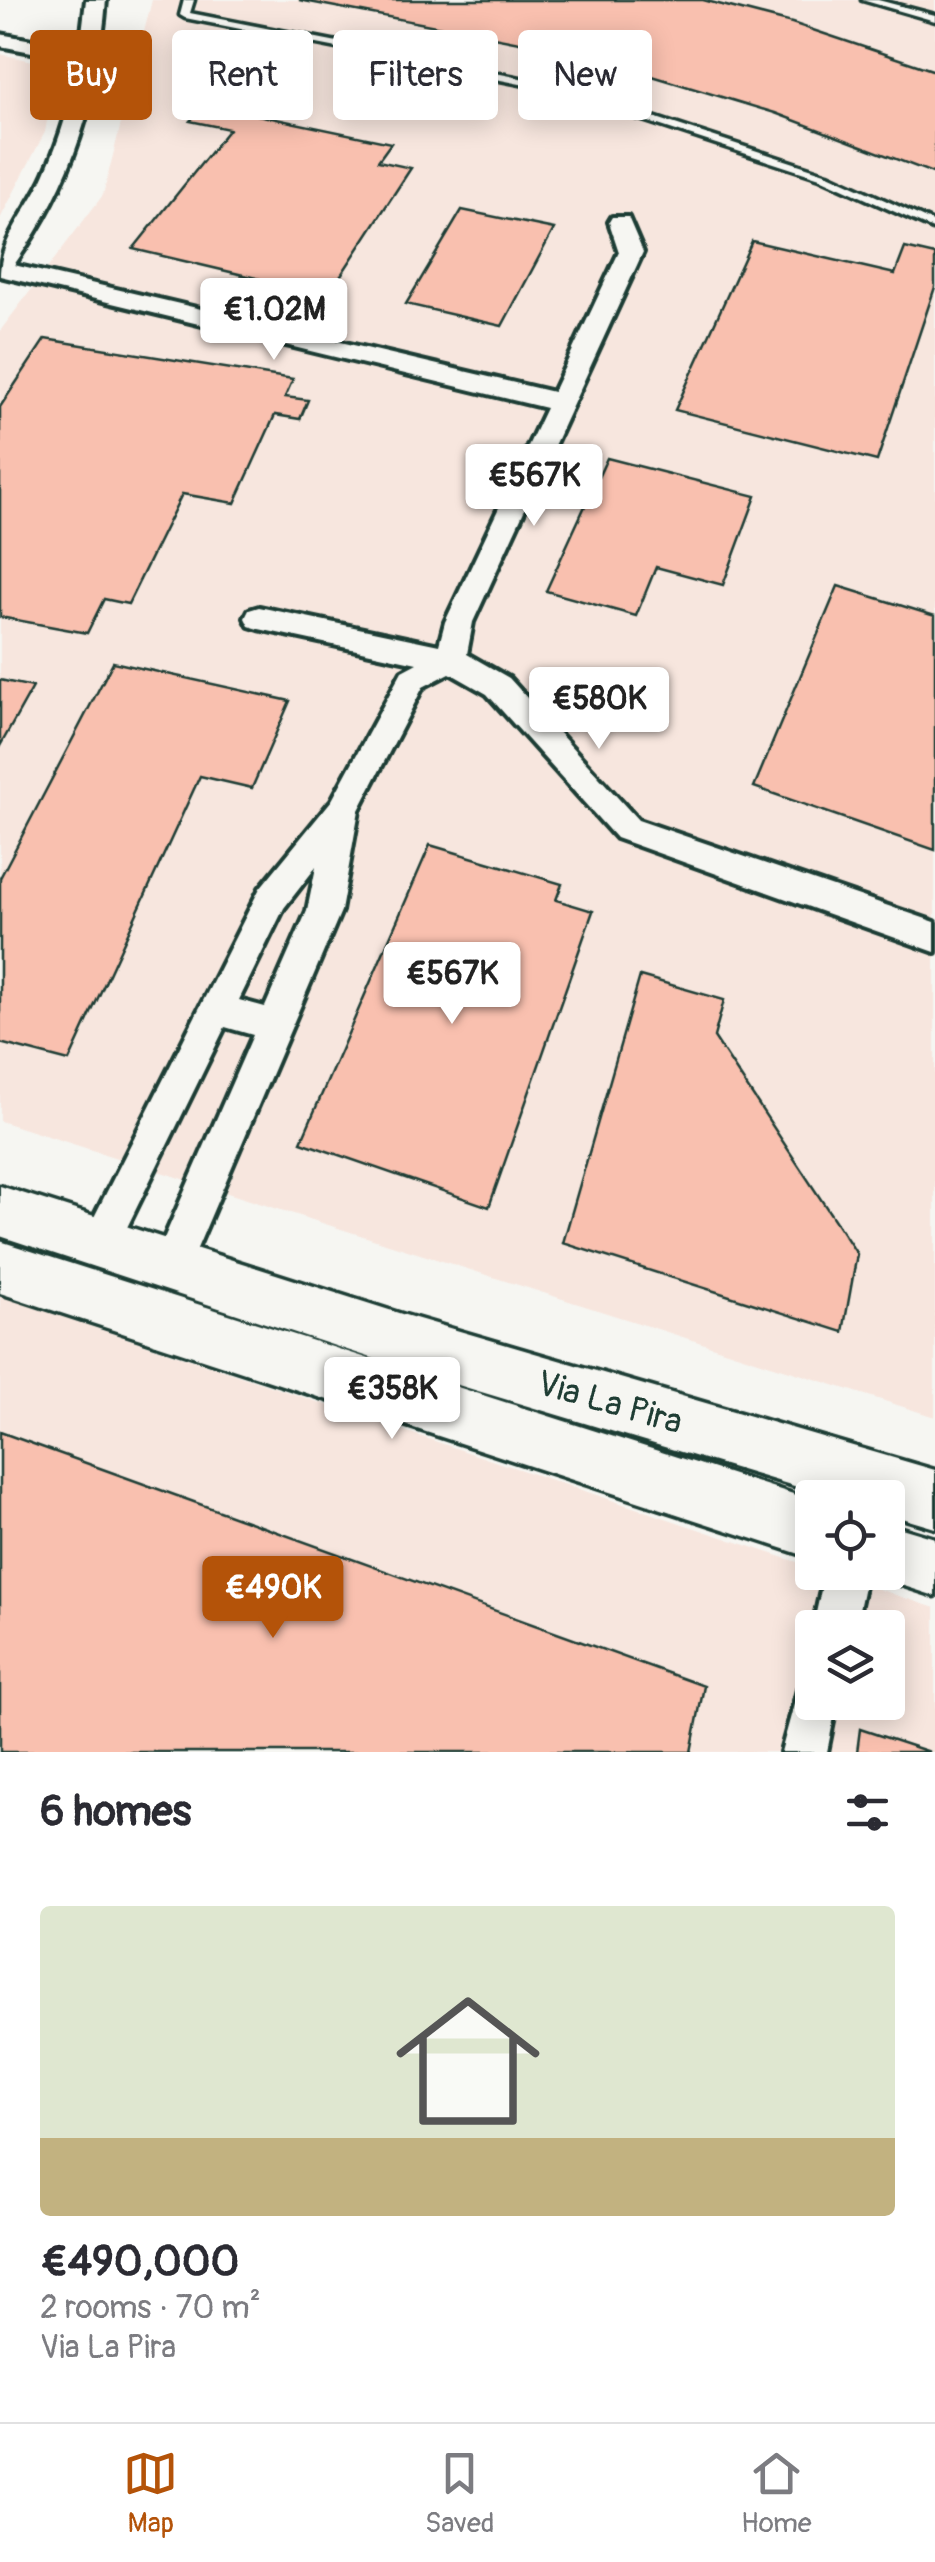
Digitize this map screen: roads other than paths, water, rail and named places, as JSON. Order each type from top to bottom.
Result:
[{"type":"street","points":[[94,30],[96,0]]},
{"type":"street","points":[[0,40],[30,46]]},
{"type":"street","points":[[79,120],[30,228],[0,268],[561,403]]},
{"type":"street","points":[[100,1244],[272,898],[343,809],[412,679],[451,659],[460,622],[631,252],[620,222]]},
{"type":"street","points":[[259,618],[451,659],[498,686],[627,829],[935,937]]},
{"type":"street","points":[[171,1266],[324,911],[343,809]]},
{"type":"street","points":[[217,1009],[275,1026]]},
{"type":"street","name":"Via La Pira","points":[[0,1211],[405,1342],[935,1499]]},
{"type":"street","name":"Via La Pira","points":[[0,1267],[795,1524]]},
{"type":"street","points":[[905,1558],[935,1567]]},
{"type":"street","points":[[804,1752],[812,1720]]},
{"type":"lane","points":[[188,0],[185,14],[553,87],[824,176],[935,228]]},
{"type":"lane","points":[[867,0],[935,18]]}]
